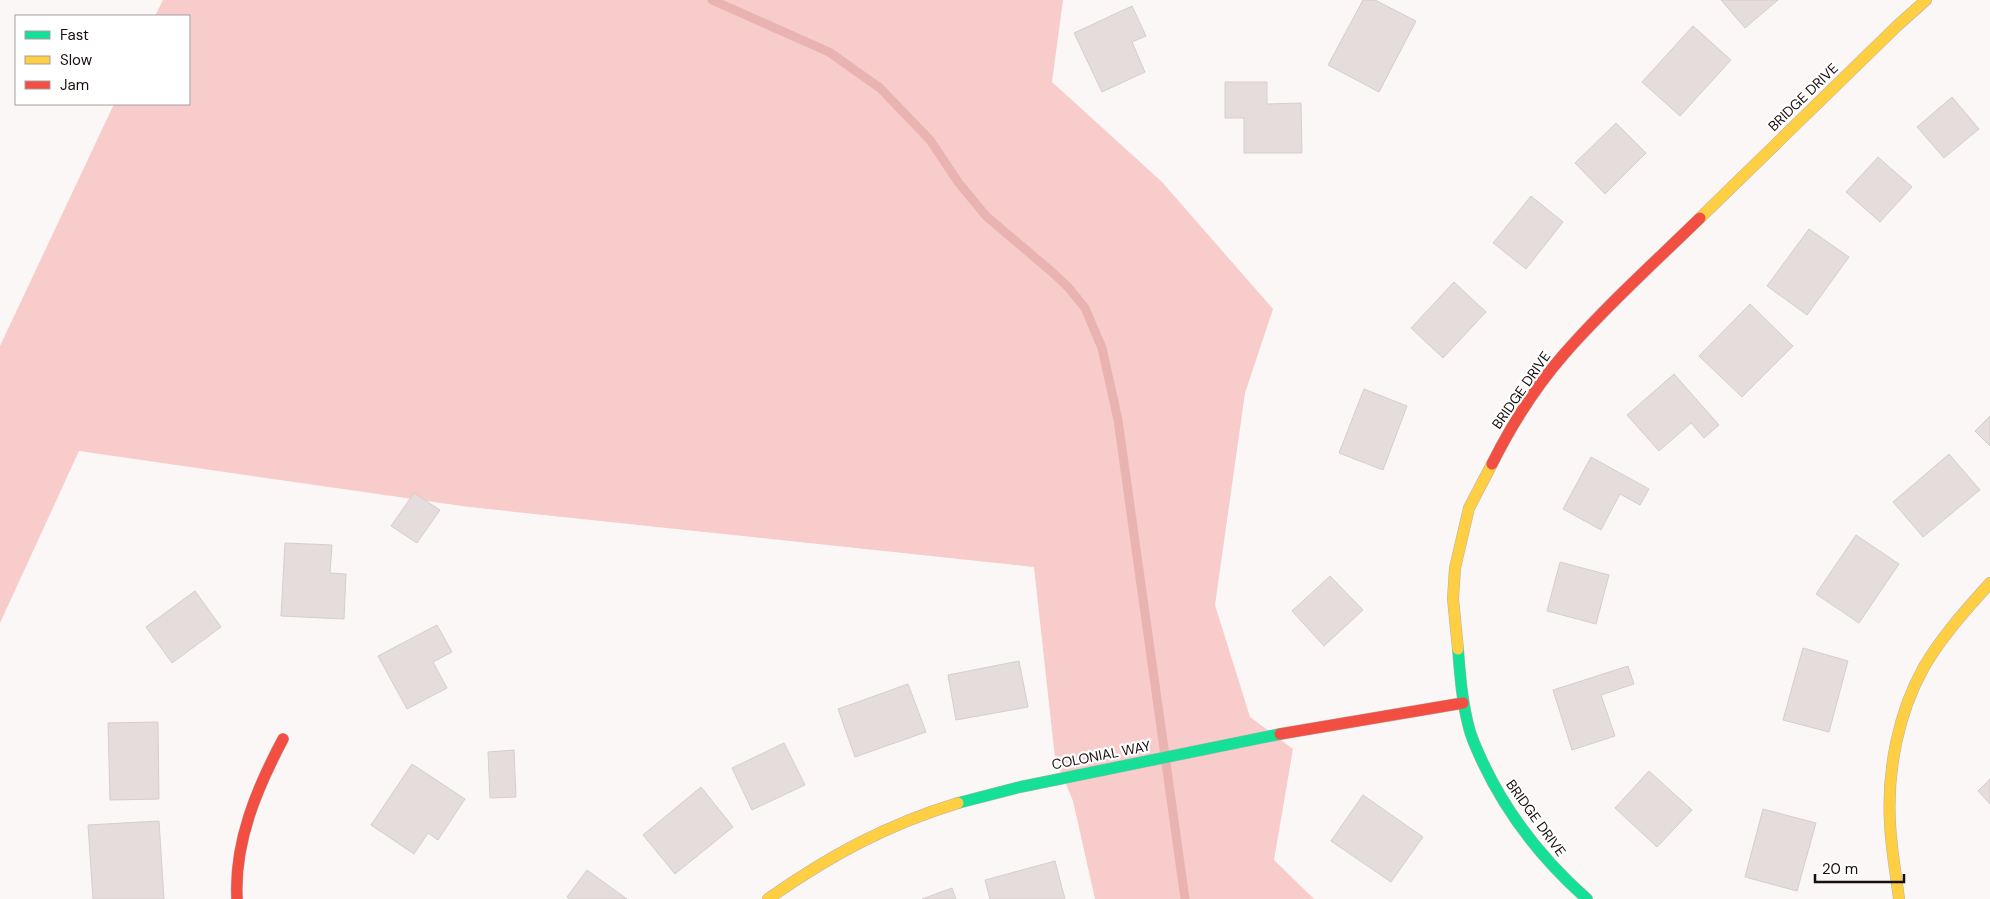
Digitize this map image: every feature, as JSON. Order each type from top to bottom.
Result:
[{"type":"street","name":"BRIDGE DRIVE","points":[[1586,899],[1561,876],[1536,847],[1496,790],[1469,730],[1462,703],[1453,599],[1455,568],[1469,508],[1512,426],[1533,394],[1564,354],[1598,317],[1926,0]]},
{"type":"street","points":[[1899,899],[1890,823],[1890,798],[1904,712],[1917,680],[1936,651],[1969,606],[1990,583]]},
{"type":"street","name":"COLONIAL WAY","points":[[768,899],[837,854],[869,837],[948,806],[1020,787],[1279,734],[1462,703]]},
{"type":"street","points":[[237,899],[241,848],[250,808],[263,776],[282,740]]},
{"type":"shaded area","points":[[163,0],[1063,0],[1052,82],[1162,182],[1273,309],[1245,393],[1215,605],[1250,717],[1293,749],[1274,860],[1314,899],[1095,899],[1073,801],[1055,758],[1034,567],[469,507],[79,451],[0,623],[0,346],[114,105],[190,105],[190,15],[156,15]]},
{"type":"building","points":[[1363,0],[1375,0],[1416,21],[1379,92],[1328,65]]},
{"type":"building","points":[[1721,0],[1778,0],[1745,28]]},
{"type":"building","points":[[1132,6],[1146,36],[1132,42],[1145,72],[1102,92],[1074,33]]},
{"type":"building","points":[[1693,26],[1731,60],[1680,116],[1642,82]]},
{"type":"building","points":[[1225,82],[1267,82],[1267,104],[1301,103],[1302,153],[1244,153],[1244,118],[1225,118]]},
{"type":"building","points":[[1952,97],[1979,129],[1944,158],[1917,127]]},
{"type":"building","points":[[1616,123],[1646,153],[1605,194],[1575,163]]},
{"type":"building","points":[[1878,157],[1912,187],[1880,222],[1846,192]]},
{"type":"building","points":[[1531,196],[1563,222],[1526,269],[1493,243]]},
{"type":"building","points":[[1809,229],[1849,257],[1807,315],[1767,286]]},
{"type":"building","points":[[1454,282],[1486,312],[1443,358],[1411,328]]},
{"type":"building","points":[[1750,304],[1793,346],[1742,397],[1699,356]]},
{"type":"building","points":[[1674,374],[1719,425],[1704,438],[1691,423],[1659,451],[1627,415]]},
{"type":"building","points":[[1364,389],[1407,406],[1383,470],[1339,453]]},
{"type":"building","points":[[1990,416],[1990,446],[1975,431]]},
{"type":"building","points":[[1949,454],[1980,490],[1923,537],[1893,502]]},
{"type":"building","points":[[1591,457],[1649,489],[1640,505],[1620,494],[1601,530],[1563,509]]},
{"type":"building","points":[[414,493],[440,510],[417,543],[391,526]]},
{"type":"building","points":[[1856,535],[1899,564],[1859,623],[1816,594]]},
{"type":"building","points":[[285,543],[332,545],[330,573],[346,574],[344,619],[281,616]]},
{"type":"building","points":[[1560,562],[1609,575],[1596,624],[1547,611]]},
{"type":"building","points":[[1330,576],[1363,610],[1324,646],[1292,611]]},
{"type":"building","points":[[195,591],[221,627],[172,663],[146,627]]},
{"type":"building","points":[[437,625],[452,652],[433,662],[447,688],[407,709],[378,656]]},
{"type":"building","points":[[1803,648],[1848,661],[1829,732],[1783,720]]},
{"type":"building","points":[[1019,661],[1028,707],[956,720],[948,675]]},
{"type":"building","points":[[1628,666],[1634,684],[1601,695],[1615,736],[1572,750],[1553,690]]},
{"type":"building","points":[[908,684],[926,732],[855,757],[838,709]]},
{"type":"building","points":[[158,722],[159,799],[110,800],[108,723]]},
{"type":"building","points":[[784,743],[805,785],[752,810],[732,768]]},
{"type":"building","points":[[514,750],[516,797],[490,798],[488,752]]},
{"type":"building","points":[[412,764],[465,799],[438,840],[428,833],[414,854],[371,825]]},
{"type":"building","points":[[1649,771],[1692,810],[1657,847],[1615,808]]},
{"type":"building","points":[[1990,779],[1990,804],[1978,791]]},
{"type":"building","points":[[701,787],[733,827],[675,874],[643,835]]},
{"type":"building","points":[[1363,795],[1423,837],[1391,882],[1331,841]]},
{"type":"building","points":[[1763,809],[1816,823],[1797,891],[1745,877]]},
{"type":"building","points":[[159,821],[164,899],[93,899],[88,825]]},
{"type":"building","points":[[1055,861],[1065,899],[990,899],[985,880]]},
{"type":"building","points":[[587,870],[627,899],[569,899],[567,897]]},
{"type":"building","points":[[952,888],[956,899],[922,899]]},
{"type":"waterway","points":[[712,0],[829,52],[880,88],[930,140],[958,182],[986,216],[1052,272],[1068,287],[1085,308],[1102,348],[1118,420],[1185,899]]},
{"type":"traffic: fast","points":[[1458,649],[1463,698],[1469,728],[1493,783],[1528,837],[1556,869],[1587,899]]},
{"type":"traffic: fast","points":[[958,803],[1020,787],[1280,734]]},
{"type":"traffic: slow","points":[[1700,218],[1926,0]]},
{"type":"traffic: slow","points":[[1458,649],[1453,599],[1455,568],[1469,508],[1492,464]]},
{"type":"traffic: slow","points":[[1899,899],[1891,842],[1890,783],[1901,723],[1907,703],[1924,667],[1955,624],[1990,583]]},
{"type":"traffic: slow","points":[[768,899],[813,869],[859,843],[907,821],[958,803]]},
{"type":"traffic: jam","points":[[1492,464],[1525,406],[1565,353],[1614,301],[1700,218]]},
{"type":"traffic: jam","points":[[1280,734],[1463,703]]},
{"type":"traffic: jam","points":[[237,899],[237,878],[243,836],[256,796],[283,739]]}]
